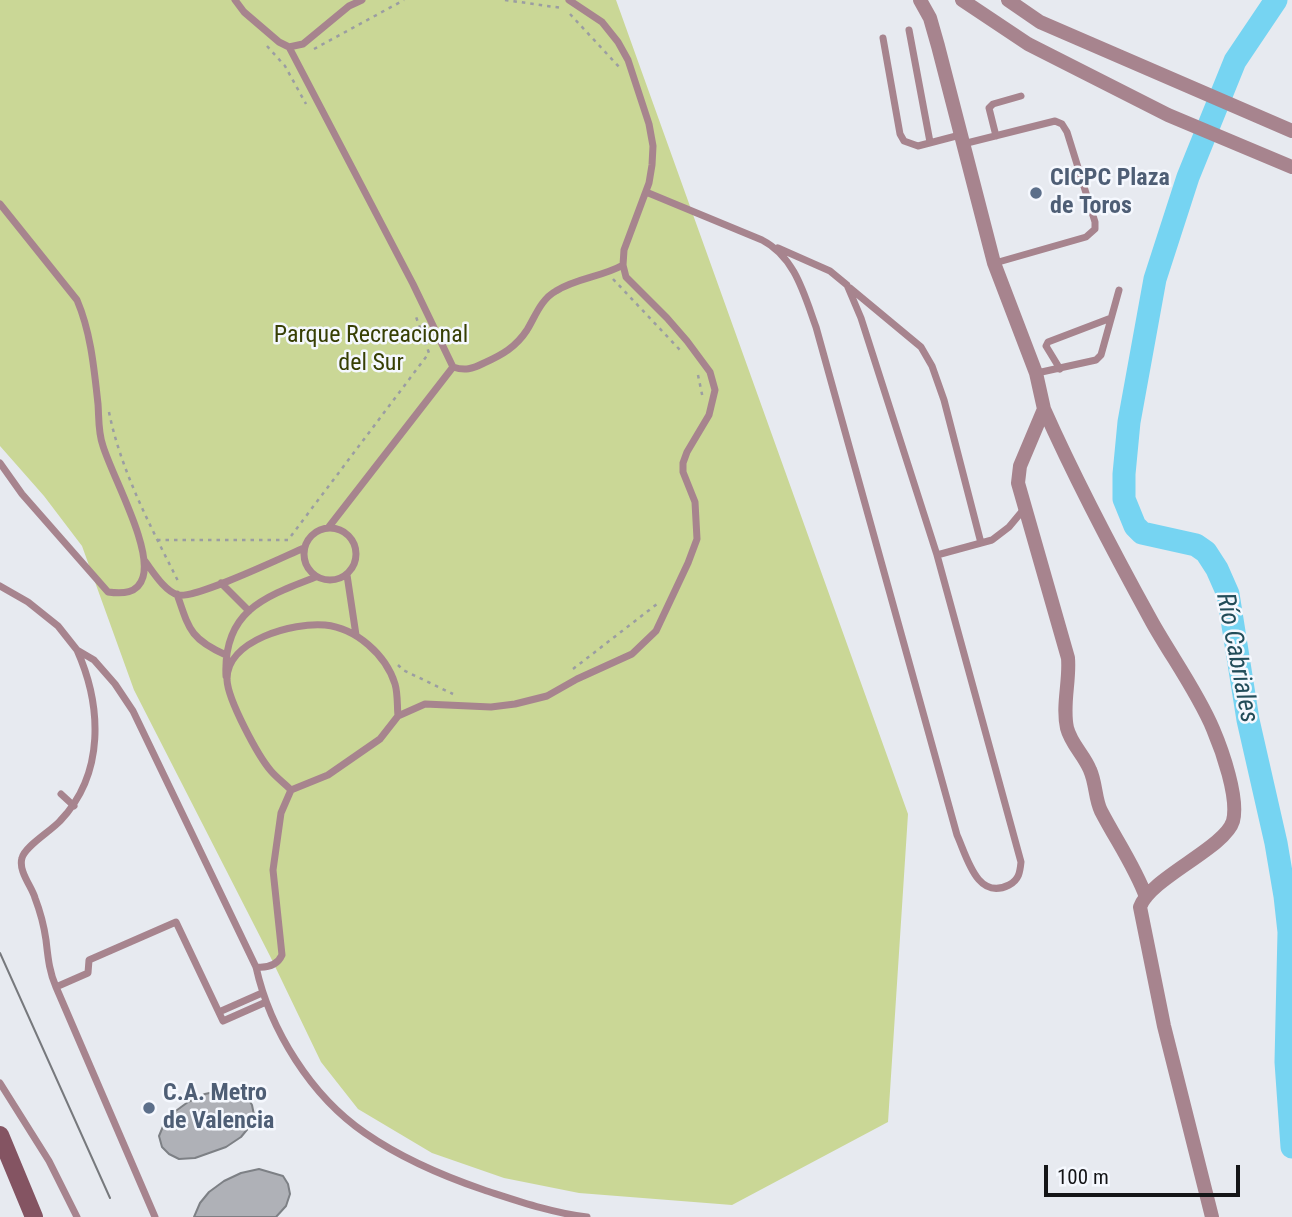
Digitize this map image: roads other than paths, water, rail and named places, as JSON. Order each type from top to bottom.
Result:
[{"type":"street","points":[[920,0],[932,27],[994,263],[1036,373],[1044,409],[1151,620],[1213,728],[1233,795],[1234,814],[1229,830],[1146,898],[1140,907],[1164,1027],[1212,1217]]},
{"type":"street","points":[[962,0],[1028,44],[1168,115],[1292,167]]},
{"type":"street","points":[[1008,0],[1040,22],[1292,131]]},
{"type":"street","points":[[1044,409],[1020,466],[1018,483],[1068,658],[1067,727],[1073,744],[1091,772],[1099,808],[1139,880],[1146,898]]},
{"type":"street","points":[[0,1135],[34,1217]]},
{"type":"lane","points":[[235,0],[244,12],[279,43],[289,47],[303,44],[349,6],[362,0]]},
{"type":"lane","points":[[256,967],[273,965],[282,955],[273,870],[281,813],[291,790],[328,775],[380,739],[398,716],[425,704],[491,707],[515,704],[547,696],[632,654],[656,631],[697,539],[695,502],[683,472],[683,463],[709,415],[715,390],[710,372],[667,317],[626,277],[623,265],[624,250],[646,192],[653,146],[641,97],[628,60],[602,22],[569,0]]},
{"type":"lane","points":[[909,30],[930,142]]},
{"type":"lane","points":[[883,38],[900,134],[909,144],[918,146],[930,142],[996,136],[1055,121],[1062,124],[1067,132],[1095,229],[1086,237],[994,263]]},
{"type":"lane","points":[[289,47],[413,284],[453,367],[471,369],[507,353],[526,331],[537,310],[555,291],[611,272],[623,265]]},
{"type":"lane","points":[[996,136],[989,108],[993,104],[1021,96]]},
{"type":"lane","points":[[646,192],[830,271],[921,347],[932,366],[944,400],[981,543]]},
{"type":"lane","points":[[0,204],[77,300],[84,315],[92,349],[101,443],[138,533],[144,560],[143,578],[135,589],[124,594],[108,592],[22,494],[0,463]]},
{"type":"lane","points":[[776,247],[788,261],[816,327],[957,835],[976,878],[985,887],[996,890],[1014,883],[1020,874],[1021,862],[937,555],[847,285]]},
{"type":"lane","points":[[1036,373],[1096,360],[1101,355],[1119,290]]},
{"type":"lane","points":[[1060,369],[1046,346],[1048,342],[1111,318]]},
{"type":"lane","points":[[144,560],[168,588],[181,595],[221,583],[304,548],[313,534],[328,528],[453,367]]},
{"type":"lane","points":[[937,555],[992,540],[1009,527],[1025,509]]},
{"type":"lane","points":[[291,790],[270,770],[252,742],[227,680],[226,655],[234,628],[270,594],[316,577],[332,581],[347,575],[356,561],[355,544],[344,532],[328,528]]},
{"type":"lane","points":[[304,548],[305,564],[316,577]]},
{"type":"lane","points":[[347,575],[356,635]]},
{"type":"lane","points":[[221,583],[249,611]]},
{"type":"lane","points":[[0,586],[58,626],[77,650],[88,675],[96,743],[87,778],[74,806],[27,850],[22,857],[21,866],[35,896],[46,939],[48,970],[155,1217]]},
{"type":"lane","points":[[181,595],[189,628],[199,641],[226,655]]},
{"type":"lane","points":[[227,680],[238,654],[264,635],[295,626],[326,625],[356,635],[380,656],[395,684],[398,716]]},
{"type":"lane","points":[[77,650],[94,660],[116,684],[133,711],[256,967],[262,993],[285,1043],[307,1076],[332,1105],[363,1132],[411,1159],[461,1182],[524,1203],[587,1217]]},
{"type":"lane","points":[[61,794],[74,806]]},
{"type":"lane","points":[[55,987],[88,973],[89,960],[176,922],[223,1021],[266,1002]]},
{"type":"lane","points":[[219,1012],[262,993]]},
{"type":"lane","points":[[0,1083],[49,1161],[77,1217]]},
{"type":"waterway","name":"Río Cabriales","points":[[1276,0],[1235,61],[1188,177],[1155,279],[1129,422],[1124,499],[1135,526],[1142,533],[1196,545],[1206,552],[1228,594],[1248,720],[1285,896],[1289,932],[1286,1062],[1292,1147]]},
{"type":"tram line","points":[[0,953],[110,1198]]},
{"type":"place","name":"CICPC Plaza de Toros","points":[[1036,193]]},
{"type":"place","name":"C.A. Metro de Valencia","points":[[149,1108]]},
{"type":"park label","name":"Parque Recreacional del Sur","points":[[371,350]]}]
